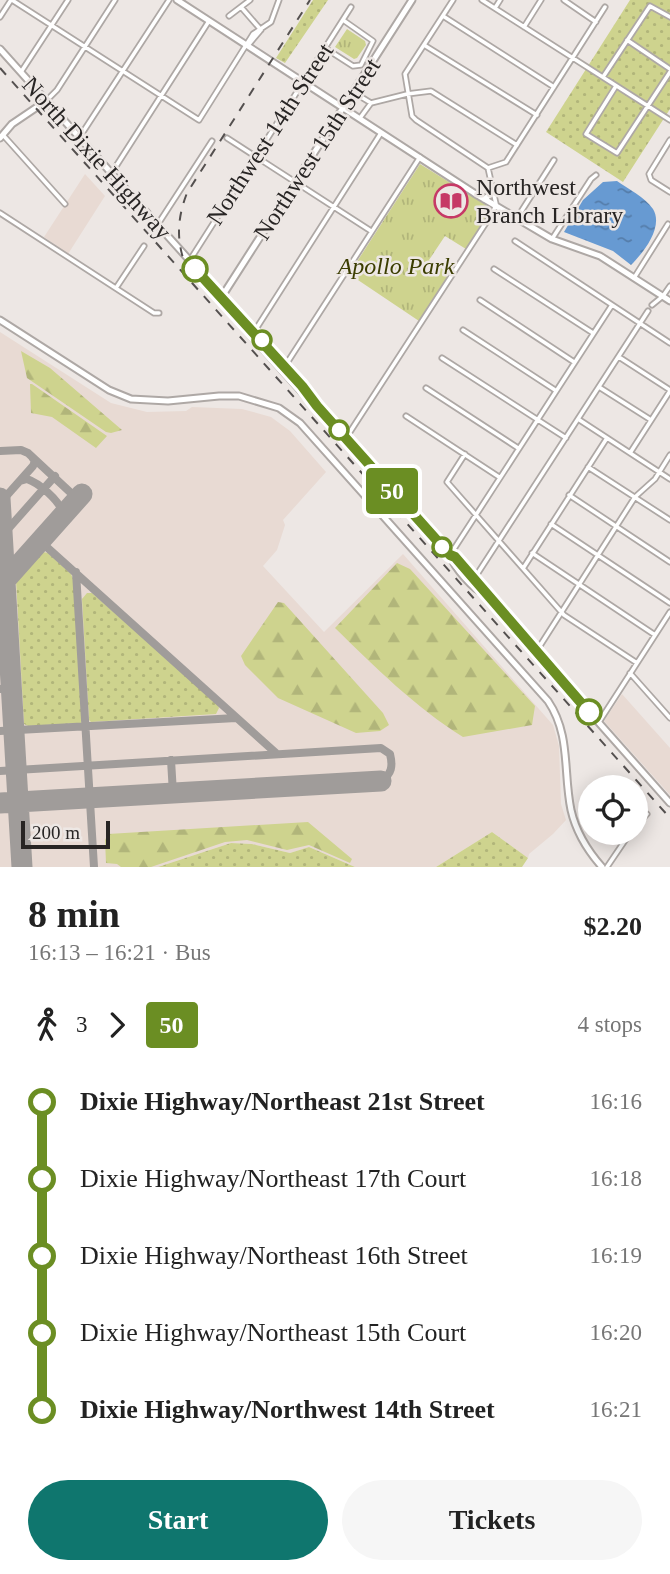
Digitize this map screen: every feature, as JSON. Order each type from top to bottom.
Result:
[{"type":"street","points":[[0,17],[12,0],[199,120],[253,34],[271,22],[279,0]]},
{"type":"street","points":[[21,72],[68,0]]},
{"type":"street","points":[[65,204],[1,136],[12,124],[46,101],[57,90],[115,0]]},
{"type":"street","points":[[79,138],[169,0]]},
{"type":"street","points":[[177,0],[484,199],[552,239],[600,256],[670,301]]},
{"type":"street","points":[[229,16],[250,0]]},
{"type":"street","name":"Northwest 15th Street","points":[[221,298],[412,0]]},
{"type":"street","points":[[346,438],[496,204],[488,168],[416,120],[412,116],[407,93],[405,74],[453,0]]},
{"type":"street","points":[[482,0],[670,120]]},
{"type":"street","points":[[495,8],[500,0]]},
{"type":"street","points":[[524,27],[541,0]]},
{"type":"street","points":[[564,0],[597,22]]},
{"type":"street","points":[[603,77],[650,6],[670,17]]},
{"type":"street","points":[[241,7],[261,30]]},
{"type":"street","name":"Northwest 14th Street","points":[[189,261],[351,7]]},
{"type":"street","points":[[488,168],[506,162],[606,7]]},
{"type":"street","points":[[443,16],[554,87]]},
{"type":"street","points":[[325,48],[357,66],[361,65],[373,41],[343,20]]},
{"type":"street","points":[[111,174],[209,21]]},
{"type":"street","points":[[616,86],[586,134],[617,153],[670,70],[627,40]]},
{"type":"street","points":[[424,45],[537,116]]},
{"type":"street","name":"North Dixie Highway","points":[[0,49],[189,261],[291,381],[315,404],[450,555],[455,557],[598,723],[668,798]]},
{"type":"street","points":[[360,118],[371,103],[407,93],[431,91],[517,145]]},
{"type":"street","points":[[353,92],[371,103]]},
{"type":"street","points":[[254,332],[382,132]]},
{"type":"street","points":[[226,138],[335,206],[371,232]]},
{"type":"street","points":[[670,140],[649,174],[651,180],[670,192]]},
{"type":"street","points":[[157,226],[212,141]]},
{"type":"street","points":[[285,366],[420,157]]},
{"type":"street","points":[[517,218],[554,160]]},
{"type":"street","points":[[552,239],[591,178],[596,175]]},
{"type":"street","points":[[484,199],[493,189]]},
{"type":"street","points":[[0,213],[154,313],[159,313]]},
{"type":"street","points":[[634,278],[668,224]]},
{"type":"street","points":[[515,241],[670,343]]},
{"type":"street","points":[[116,288],[144,246]]},
{"type":"street","points":[[494,269],[593,333]]},
{"type":"street","points":[[652,305],[670,286]]},
{"type":"street","name":"North Dixie Highway","points":[[221,298],[228,302],[285,366],[313,398],[315,404]]},
{"type":"street","points":[[480,300],[574,362]]},
{"type":"street","points":[[450,555],[612,305]]},
{"type":"street","points":[[474,579],[648,311]]},
{"type":"street","points":[[0,320],[109,390],[131,399],[168,401],[239,396],[269,404],[295,418],[548,701],[558,719],[565,742],[571,808],[578,831],[601,867]]},
{"type":"street","points":[[463,330],[555,391]]},
{"type":"street","points":[[619,357],[670,391],[630,453]]},
{"type":"street","points":[[442,358],[565,438]]},
{"type":"street","points":[[599,387],[651,421]]},
{"type":"street","points":[[426,388],[518,448]]},
{"type":"street","points":[[406,416],[499,477]]},
{"type":"street","points":[[578,419],[670,479]]},
{"type":"street","points":[[524,567],[607,438]]},
{"type":"street","points":[[465,454],[447,482],[562,612],[637,663]]},
{"type":"street","points":[[536,652],[635,497],[659,472],[670,455]]},
{"type":"street","points":[[588,467],[670,520]]},
{"type":"street","points":[[569,495],[670,562]]},
{"type":"street","points":[[551,524],[670,603]]},
{"type":"street","points":[[532,553],[655,635]]},
{"type":"street","name":"North Dixie Highway","points":[[450,555],[451,560],[479,592],[484,593]]},
{"type":"street","points":[[598,723],[670,612]]},
{"type":"street","points":[[630,674],[670,718]]},
{"type":"street","points":[[607,867],[622,845]]},
{"type":"shaded area","points":[[85,174],[105,196],[68,254],[44,237]]},
{"type":"shaded area","points":[[0,332],[111,403],[147,412],[186,411],[192,407],[242,409],[271,417],[290,431],[326,472],[283,520],[285,525],[277,550],[263,566],[324,632],[403,554],[553,725],[559,746],[561,804],[566,820],[529,854],[528,858],[492,832],[436,867],[355,867],[309,847],[290,853],[252,844],[231,843],[158,867],[0,867]]},
{"type":"shaded area","points":[[622,694],[670,748],[670,795],[604,721]]},
{"type":"green space","points":[[313,0],[328,0],[285,63],[276,58]]},
{"type":"green space","points":[[630,0],[670,0],[670,109],[623,182],[546,132]]},
{"type":"green space","points":[[347,29],[365,41],[366,45],[354,59],[335,47]]},
{"type":"green space","name":"Apollo Park","points":[[420,164],[490,210],[466,249],[445,236],[429,260],[450,274],[419,321],[349,274]]},
{"type":"green space","points":[[21,351],[50,368],[122,430],[106,432],[27,378]]},
{"type":"green space","points":[[30,384],[107,436],[96,448],[52,417],[31,413]]},
{"type":"green space","points":[[43,552],[48,553],[71,574],[74,581],[81,723],[24,724],[16,580]]},
{"type":"green space","points":[[397,563],[410,569],[535,706],[532,725],[463,737],[412,700],[335,628]]},
{"type":"green space","points":[[87,593],[92,593],[217,703],[219,708],[216,714],[91,722],[82,599]]},
{"type":"green space","points":[[278,602],[284,603],[383,713],[389,725],[380,731],[356,733],[278,698],[245,665],[241,656]]},
{"type":"green space","points":[[308,822],[352,859],[350,863],[309,845],[287,850],[247,840],[225,842],[151,867],[121,867],[106,863],[105,840],[108,834]]},
{"type":"green space","points":[[492,832],[528,858],[522,867],[436,867]]},
{"type":"green space","points":[[231,843],[252,844],[290,853],[309,847],[355,867],[158,867]]},
{"type":"water","points":[[617,181],[646,201],[656,216],[651,239],[631,265],[613,251],[564,232],[583,200],[603,182]]},
{"type":"taxiway","points":[[0,451],[21,450],[28,453],[71,493],[69,509]]},
{"type":"taxiway","points":[[0,503],[33,466],[35,461],[32,457]]},
{"type":"taxiway","points":[[0,538],[55,476]]},
{"type":"taxiway","points":[[20,481],[27,479],[48,493],[61,508],[62,517]]},
{"type":"taxiway","points":[[40,541],[277,754]]},
{"type":"taxiway","points":[[76,572],[94,867]]},
{"type":"taxiway","points":[[0,689],[11,687]]},
{"type":"taxiway","points":[[0,731],[236,718]]},
{"type":"taxiway","points":[[0,771],[381,748],[390,754],[391,762],[389,773],[381,781]]},
{"type":"taxiway","points":[[171,760],[173,793]]},
{"type":"runway","points":[[1,585],[82,494]]},
{"type":"runway","points":[[0,498],[22,867]]},
{"type":"runway","points":[[0,803],[381,781]]},
{"type":"railway","points":[[189,273],[179,233],[187,193],[310,0]]},
{"type":"railway","points":[[0,68],[670,818]]},
{"type":"bus line","name":"50","points":[[195,269],[221,298],[228,302],[313,398],[315,404],[450,555],[455,557],[589,712]]},
{"type":"place","name":"Northwest Branch Library","points":[[451,201]]}]
